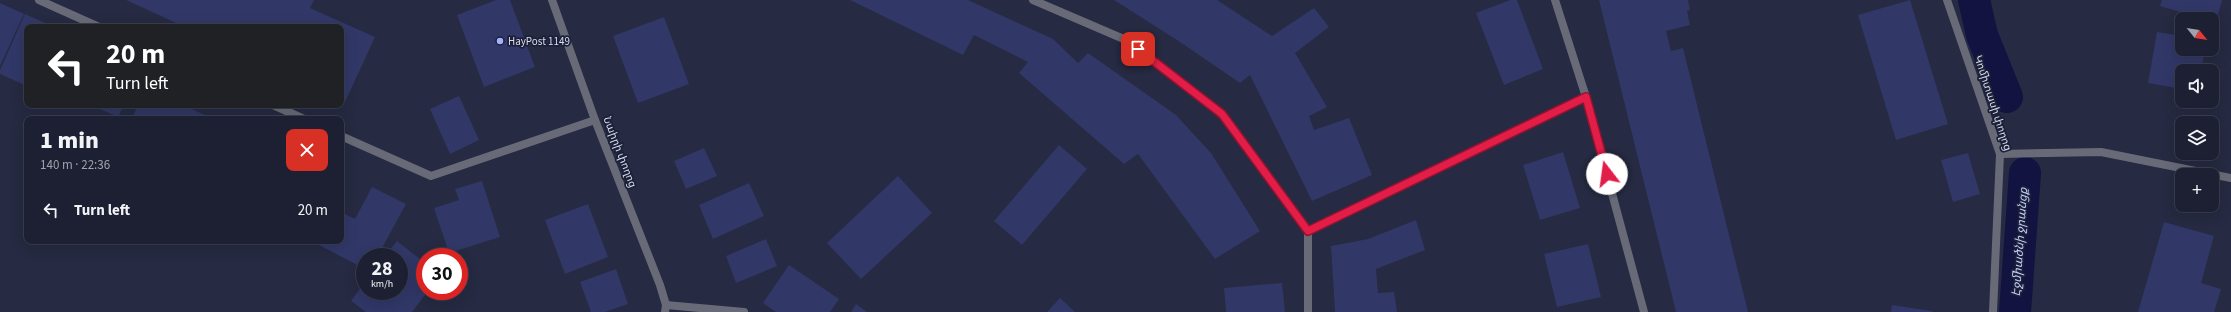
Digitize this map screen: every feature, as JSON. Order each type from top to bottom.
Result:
[{"type":"street","points":[[39,0],[92,24]]},
{"type":"street","name":"Նաիրի փողոց","points":[[552,0],[595,120],[660,285],[665,308]]},
{"type":"street","points":[[1033,0],[1126,40],[1222,114],[1308,231],[1308,312]]},
{"type":"street","points":[[1556,0],[1586,97],[1644,312]]},
{"type":"street","name":"Կոմիտասի փողոց","points":[[1947,0],[2000,154],[1993,312]]},
{"type":"street","points":[[1308,231],[1586,97]]},
{"type":"street","points":[[280,108],[297,116]]},
{"type":"street","points":[[344,137],[431,176],[595,120]]},
{"type":"street","points":[[2000,154],[2101,152],[2231,178]]},
{"type":"street","points":[[665,308],[744,312]]},
{"type":"building","points":[[126,0],[314,0],[310,8],[375,37],[346,100],[344,99],[344,24],[178,24]]},
{"type":"building","points":[[496,0],[510,0],[535,67],[484,87],[457,15]]},
{"type":"building","points":[[850,0],[968,0],[1053,39],[1078,63],[1088,53],[1176,115],[1211,153],[1260,231],[1215,259],[1138,154],[1124,164],[1019,73],[1028,62],[974,35],[963,55]]},
{"type":"building","points":[[1114,0],[1217,0],[1272,36],[1314,8],[1329,27],[1295,53],[1327,107],[1309,116],[1314,130],[1349,118],[1372,175],[1312,201],[1250,75],[1240,83],[1180,42]]},
{"type":"building","points":[[1510,0],[1517,0],[1543,69],[1504,85],[1476,13]]},
{"type":"building","points":[[1599,0],[1688,0],[1690,10],[1687,11],[1690,25],[1666,31],[1671,51],[1683,48],[1748,312],[1676,312]]},
{"type":"building","points":[[1910,0],[1948,124],[1896,140],[1858,15]]},
{"type":"building","points":[[2162,0],[2222,0],[2219,12],[2181,12],[2160,6]]},
{"type":"building","points":[[0,3],[24,14],[0,66]]},
{"type":"building","points":[[25,14],[47,24],[24,24],[24,85],[0,74],[0,70]]},
{"type":"building","points":[[664,17],[689,84],[638,103],[613,36]]},
{"type":"building","points":[[2157,32],[2175,35],[2175,56],[2204,56],[2202,64],[2175,64],[2175,88],[2148,83]]},
{"type":"building","points":[[459,96],[479,140],[450,154],[430,109]]},
{"type":"building","points":[[98,108],[122,108],[118,116]]},
{"type":"building","points":[[137,108],[190,108],[207,116],[133,116]]},
{"type":"building","points":[[1059,145],[1087,169],[1022,245],[994,221]]},
{"type":"building","points":[[704,148],[717,176],[686,189],[674,161]]},
{"type":"building","points":[[1563,152],[1580,208],[1540,220],[1523,165]]},
{"type":"building","points":[[1968,153],[1980,194],[1953,202],[1941,160]]},
{"type":"building","points":[[898,176],[932,213],[861,279],[827,243]]},
{"type":"building","points":[[482,181],[500,237],[465,248],[447,248],[434,208],[459,200],[455,189]]},
{"type":"building","points":[[749,183],[764,216],[713,239],[699,205]]},
{"type":"building","points":[[372,187],[406,204],[382,248],[356,248],[356,264],[319,245],[344,244],[344,214],[355,219]]},
{"type":"building","points":[[588,204],[608,257],[565,274],[545,220]]},
{"type":"building","points":[[1416,220],[1425,250],[1376,269],[1378,293],[1394,292],[1397,312],[1335,312],[1331,246],[1368,239]]},
{"type":"building","points":[[2164,222],[2214,236],[2201,283],[2221,289],[2214,312],[2138,312]]},
{"type":"building","points":[[766,239],[777,266],[736,283],[726,256]]},
{"type":"building","points":[[397,241],[406,248],[391,248]]},
{"type":"building","points":[[1588,244],[1601,297],[1557,307],[1544,254]]},
{"type":"building","points":[[408,250],[416,256],[416,300],[421,300],[412,312],[366,312],[351,301],[356,294],[356,300],[408,300]]},
{"type":"building","points":[[789,265],[839,299],[830,312],[776,312],[763,303]]},
{"type":"building","points":[[616,269],[628,304],[605,312],[591,312],[580,282]]},
{"type":"building","points":[[1282,283],[1285,312],[1226,312],[1224,288]]},
{"type":"building","points":[[1060,298],[1075,312],[1047,312]]},
{"type":"building","points":[[856,304],[867,312],[851,312]]},
{"type":"building","points":[[1892,305],[1932,311],[1932,312],[1891,312]]},
{"type":"waterway","name":"Էջմիածնի ջրանցք","points":[[1974,0],[1982,35],[2007,97]]},
{"type":"waterway","name":"Էջմիածնի ջրանցք","points":[[2015,312],[2025,173]]},
{"type":"place","name":"HayPost 1149","points":[[500,41]]},
{"type":"route","points":[[1138,49],[1222,114],[1308,231],[1586,97],[1607,174]]}]
